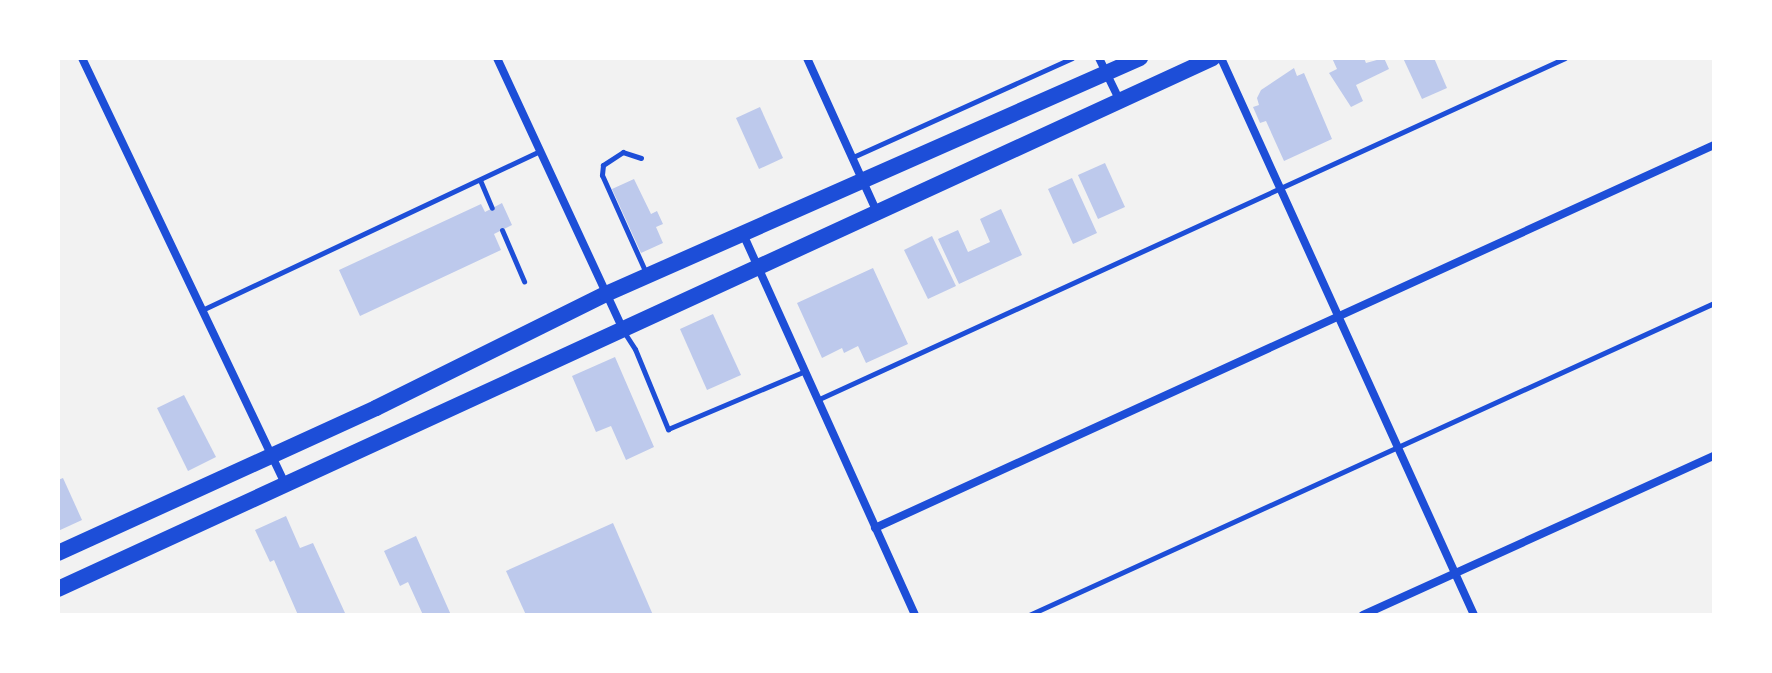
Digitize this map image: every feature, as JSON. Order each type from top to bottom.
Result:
[{"type":"main road","points":[[58,553],[376,408],[606,294],[863,181],[1103,66],[1140,58]]},
{"type":"main road","points":[[58,589],[1213,58]]},
{"type":"street","points":[[82,58],[285,484]]},
{"type":"street","points":[[497,58],[624,331]]},
{"type":"street","points":[[807,58],[877,212]]},
{"type":"street","points":[[1221,58],[1474,615]]},
{"type":"street","points":[[1103,66],[1121,102]]},
{"type":"street","points":[[875,528],[1714,145]]},
{"type":"street","points":[[743,234],[815,401],[915,615]]},
{"type":"street","points":[[1363,615],[1714,456]]},
{"type":"lane","points":[[853,157],[1072,58]]},
{"type":"lane","points":[[815,401],[1565,58]]},
{"type":"lane","points":[[202,310],[540,151]]},
{"type":"lane","points":[[641,158],[623,152],[603,165],[602,175],[648,276]]},
{"type":"lane","points":[[480,180],[492,208]]},
{"type":"lane","points":[[502,230],[524,281]]},
{"type":"lane","points":[[1029,615],[1714,303]]},
{"type":"lane","points":[[624,331],[635,349],[668,429],[803,372]]},
{"type":"building","points":[[1332,58],[1364,58],[1366,63],[1384,58],[1389,69],[1356,85],[1363,101],[1351,107],[1329,73],[1337,69]]},
{"type":"building","points":[[1403,58],[1434,58],[1447,88],[1422,99]]},
{"type":"building","points":[[1294,68],[1297,76],[1304,73],[1332,139],[1284,161],[1266,121],[1260,123],[1253,107],[1259,105],[1257,98],[1261,90]]},
{"type":"building","points":[[760,107],[783,158],[759,169],[736,118]]},
{"type":"building","points":[[1105,163],[1125,207],[1098,219],[1078,175]]},
{"type":"building","points":[[1072,178],[1097,233],[1073,244],[1048,189]]},
{"type":"building","points":[[634,179],[651,214],[657,211],[663,224],[656,227],[663,243],[641,253],[612,189]]},
{"type":"building","points":[[502,203],[512,225],[494,234],[501,250],[360,316],[339,270],[481,204],[485,212]]},
{"type":"building","points":[[1001,209],[1022,255],[959,284],[938,239],[958,230],[968,252],[990,242],[980,219]]},
{"type":"building","points":[[932,236],[956,286],[928,299],[904,250]]},
{"type":"building","points":[[873,268],[908,344],[866,363],[858,346],[844,353],[842,348],[822,358],[797,303]]},
{"type":"building","points":[[713,314],[741,375],[707,390],[680,329]]},
{"type":"building","points":[[615,357],[654,447],[626,460],[611,426],[596,432],[572,376]]},
{"type":"building","points":[[184,395],[216,457],[188,471],[157,408]]},
{"type":"building","points":[[63,478],[82,520],[58,531],[58,480]]},
{"type":"building","points":[[286,516],[300,548],[313,543],[345,613],[298,615],[274,560],[270,562],[255,530]]},
{"type":"building","points":[[613,523],[653,615],[526,615],[506,571]]},
{"type":"building","points":[[416,536],[451,615],[423,615],[408,582],[400,586],[384,551]]}]
